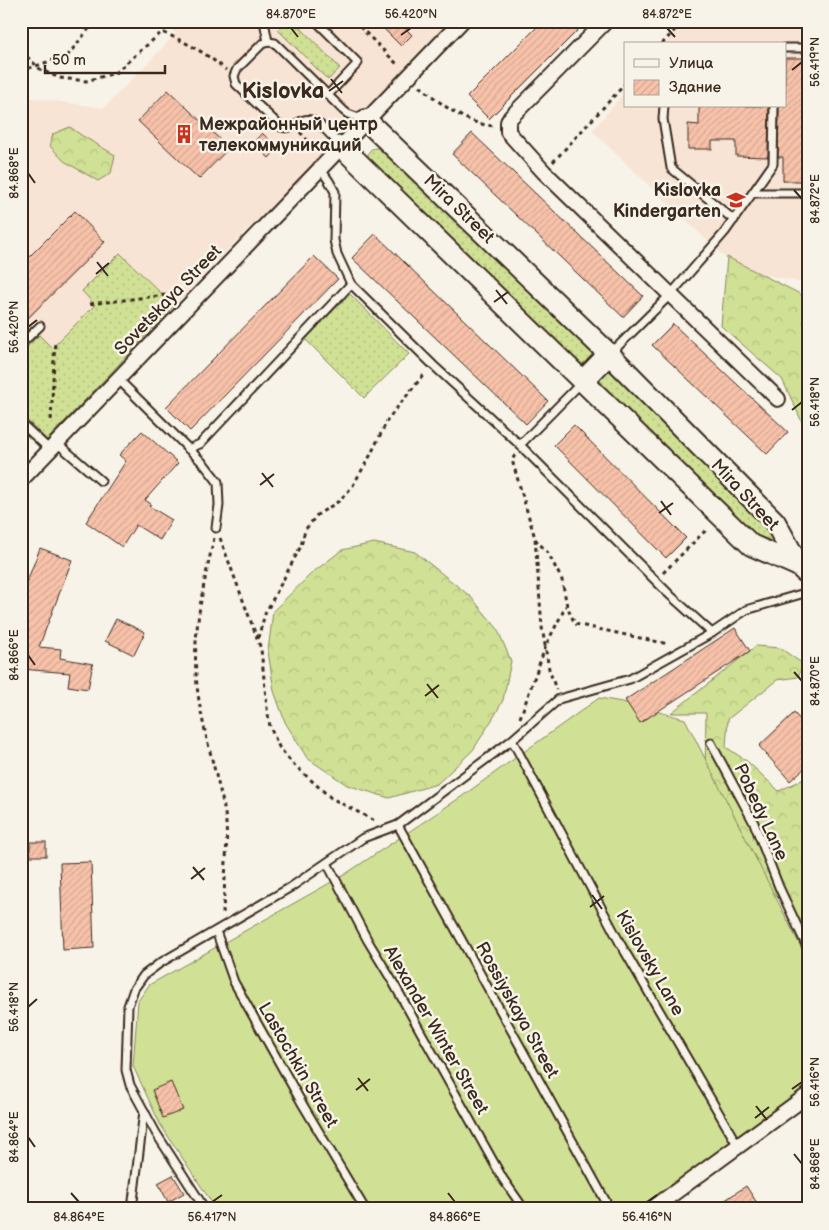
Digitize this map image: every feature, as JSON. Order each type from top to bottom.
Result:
[{"type":"street","name":"Sovetskaya Street","points":[[21,480],[462,21]]},
{"type":"street","points":[[606,21],[511,117],[507,127],[508,132],[544,172],[778,398]]},
{"type":"street","name":"Mira Street","points":[[366,120],[610,354],[775,522],[803,570]]},
{"type":"street","name":"Mira Street","points":[[341,146],[750,545],[803,570]]},
{"type":"street","points":[[583,380],[610,354]]},
{"type":"street","points":[[652,1209],[808,1095]]},
{"type":"lane","points":[[264,21],[268,42]]},
{"type":"lane","points":[[316,21],[358,63],[328,94]]},
{"type":"lane","points":[[341,146],[314,121],[306,119],[294,126],[284,128],[278,125],[239,87],[234,80],[237,69],[262,44],[268,42],[278,44],[348,114],[366,120]]},
{"type":"lane","points":[[786,48],[808,48]]},
{"type":"lane","points":[[664,108],[663,119],[671,168],[734,220]]},
{"type":"lane","points":[[610,354],[670,294],[725,232],[773,164],[774,108]]},
{"type":"lane","points":[[320,168],[335,192],[334,240],[337,254],[351,284],[433,365],[520,445],[712,633]]},
{"type":"lane","points":[[752,193],[808,193]]},
{"type":"lane","points":[[188,450],[200,444],[351,284]]},
{"type":"lane","points":[[21,344],[40,326]]},
{"type":"lane","points":[[118,379],[204,464],[218,482],[219,505],[216,528]]},
{"type":"lane","points":[[520,445],[580,386],[583,380]]},
{"type":"lane","points":[[21,423],[101,481]]},
{"type":"lane","points":[[205,1209],[156,1133],[130,1085],[126,1070],[128,1006],[134,989],[144,975],[160,963],[216,932],[327,863],[363,838],[398,825],[512,740],[559,699],[630,679],[712,633],[746,610],[808,592]]},
{"type":"lane","name":"Kislovsky Lane","points":[[512,740],[620,943],[738,1146]]},
{"type":"lane","name":"Pobedy Lane","points":[[712,743],[754,823],[779,887],[808,949]]},
{"type":"lane","name":"Rossiyskaya Street","points":[[398,825],[610,1209]]},
{"type":"lane","name":"Alexander Winter Street","points":[[327,863],[368,941],[503,1180],[524,1209]]},
{"type":"lane","name":"Lastochkin Street","points":[[216,932],[234,982],[303,1105],[365,1209]]},
{"type":"lane","points":[[132,1209],[144,1111]]},
{"type":"path","points":[[21,71],[68,55],[95,21]]},
{"type":"path","points":[[355,21],[409,76],[435,99],[460,116],[481,125],[507,127]]},
{"type":"path","points":[[664,42],[683,21]]},
{"type":"path","points":[[21,51],[37,67],[60,78],[86,81],[115,74],[162,32],[186,42],[209,55],[234,76]]},
{"type":"path","points":[[544,172],[624,85]]},
{"type":"path","points":[[294,126],[314,148]]},
{"type":"path","points":[[90,304],[174,294]]},
{"type":"path","points":[[51,420],[55,341]]},
{"type":"path","points":[[257,638],[265,614],[301,546],[306,530],[317,515],[339,501],[352,487],[388,419],[433,365]]},
{"type":"path","points":[[520,445],[512,460],[535,538],[542,626],[550,669],[559,699]]},
{"type":"path","points":[[656,580],[711,525]]},
{"type":"path","points":[[216,528],[257,638],[263,666],[270,727],[278,746],[292,762],[331,798],[390,828]]},
{"type":"path","points":[[216,528],[196,628],[196,673],[198,701],[226,822],[223,927]]},
{"type":"path","points":[[535,538],[548,552],[562,580],[567,606],[576,624],[686,648]]},
{"type":"path","points":[[512,740],[546,645],[567,606]]},
{"type":"shaded area","points":[[163,21],[452,21],[370,106],[366,109],[358,110],[328,139],[328,146],[319,159],[236,241],[47,440],[21,414],[21,103],[25,97],[104,108],[176,34]]},
{"type":"shaded area","name":"Kislovka Kindergarten","points":[[684,21],[808,21],[808,284],[736,268],[592,131],[624,93],[624,108],[786,108],[786,42],[667,42]]},
{"type":"green space","points":[[286,21],[294,21],[340,68],[328,80],[278,30]]},
{"type":"green space","points":[[70,127],[115,155],[111,173],[98,181],[64,161],[50,146],[53,134]]},
{"type":"green space","points":[[377,148],[382,150],[592,352],[594,357],[585,366],[580,364],[370,162],[369,152]]},
{"type":"green space","points":[[120,253],[174,306],[47,440],[21,414],[21,353],[39,335],[52,348],[95,305],[82,291]]},
{"type":"green space","points":[[727,257],[808,298],[808,428],[803,424],[782,379],[721,326]]},
{"type":"green space","points":[[350,294],[409,354],[364,398],[305,339]]},
{"type":"green space","points":[[606,370],[614,373],[771,531],[773,540],[769,544],[759,543],[602,385],[599,377]]},
{"type":"green space","points":[[374,543],[415,552],[471,597],[497,628],[511,661],[503,700],[473,750],[437,784],[389,798],[347,785],[307,758],[285,722],[274,691],[268,651],[273,611],[312,573],[342,550]]},
{"type":"green space","points":[[756,646],[780,648],[803,664],[798,677],[777,680],[728,719],[726,747],[748,762],[779,791],[808,777],[808,930],[756,874],[705,778],[706,713],[671,713]]},
{"type":"green space","points":[[599,698],[622,702],[685,719],[808,961],[808,1084],[640,1209],[216,1209],[160,1124],[133,1066],[138,1001],[149,985],[344,875],[461,797]]},
{"type":"building","points":[[376,21],[398,21],[412,35],[401,46]]},
{"type":"building","points":[[543,21],[587,21],[489,119],[467,97]]},
{"type":"building","points":[[786,58],[808,58],[808,181],[783,181],[783,157],[778,157],[779,108],[786,108]]},
{"type":"building","name":"Межрайонный центр телекоммуникаций","points":[[168,90],[229,148],[199,179],[138,121]]},
{"type":"building","points":[[699,108],[769,108],[768,157],[736,156],[736,141],[712,141],[712,149],[688,149],[688,124],[699,125]]},
{"type":"building","points":[[262,133],[278,148],[269,158],[253,143]]},
{"type":"building","points":[[472,133],[643,296],[623,317],[452,154]]},
{"type":"building","points":[[75,211],[105,242],[21,325],[21,265]]},
{"type":"building","points":[[375,234],[548,401],[526,424],[352,258]]},
{"type":"building","points":[[314,256],[338,279],[190,431],[166,407]]},
{"type":"building","points":[[673,324],[788,432],[767,454],[652,345]]},
{"type":"building","points":[[574,425],[686,538],[666,558],[554,445]]},
{"type":"building","points":[[142,431],[178,463],[145,500],[151,504],[149,506],[172,520],[160,540],[136,525],[122,547],[86,522],[126,461],[119,455]]},
{"type":"building","points":[[40,548],[72,560],[39,647],[61,649],[60,658],[93,664],[88,689],[68,686],[70,673],[21,669],[21,597]]},
{"type":"building","points":[[116,619],[145,632],[134,655],[105,641]]},
{"type":"building","points":[[735,628],[750,651],[640,723],[625,700]]},
{"type":"building","points":[[794,713],[808,728],[808,765],[790,781],[759,746]]},
{"type":"building","points":[[30,842],[46,842],[46,856],[30,856]]},
{"type":"building","points":[[91,862],[94,948],[63,950],[60,863]]},
{"type":"building","points":[[171,1082],[183,1110],[163,1118],[152,1090]]},
{"type":"building","points":[[173,1175],[184,1193],[168,1202],[158,1183]]},
{"type":"building","points":[[746,1186],[761,1209],[712,1209]]},
{"type":"place","name":"Межрайонный центр телекоммуникаций","points":[[184,134]]},
{"type":"place","name":"Kislovka Kindergarten","points":[[736,200]]},
{"type":"district","name":"Kislovka","points":[[283,91]]}]
